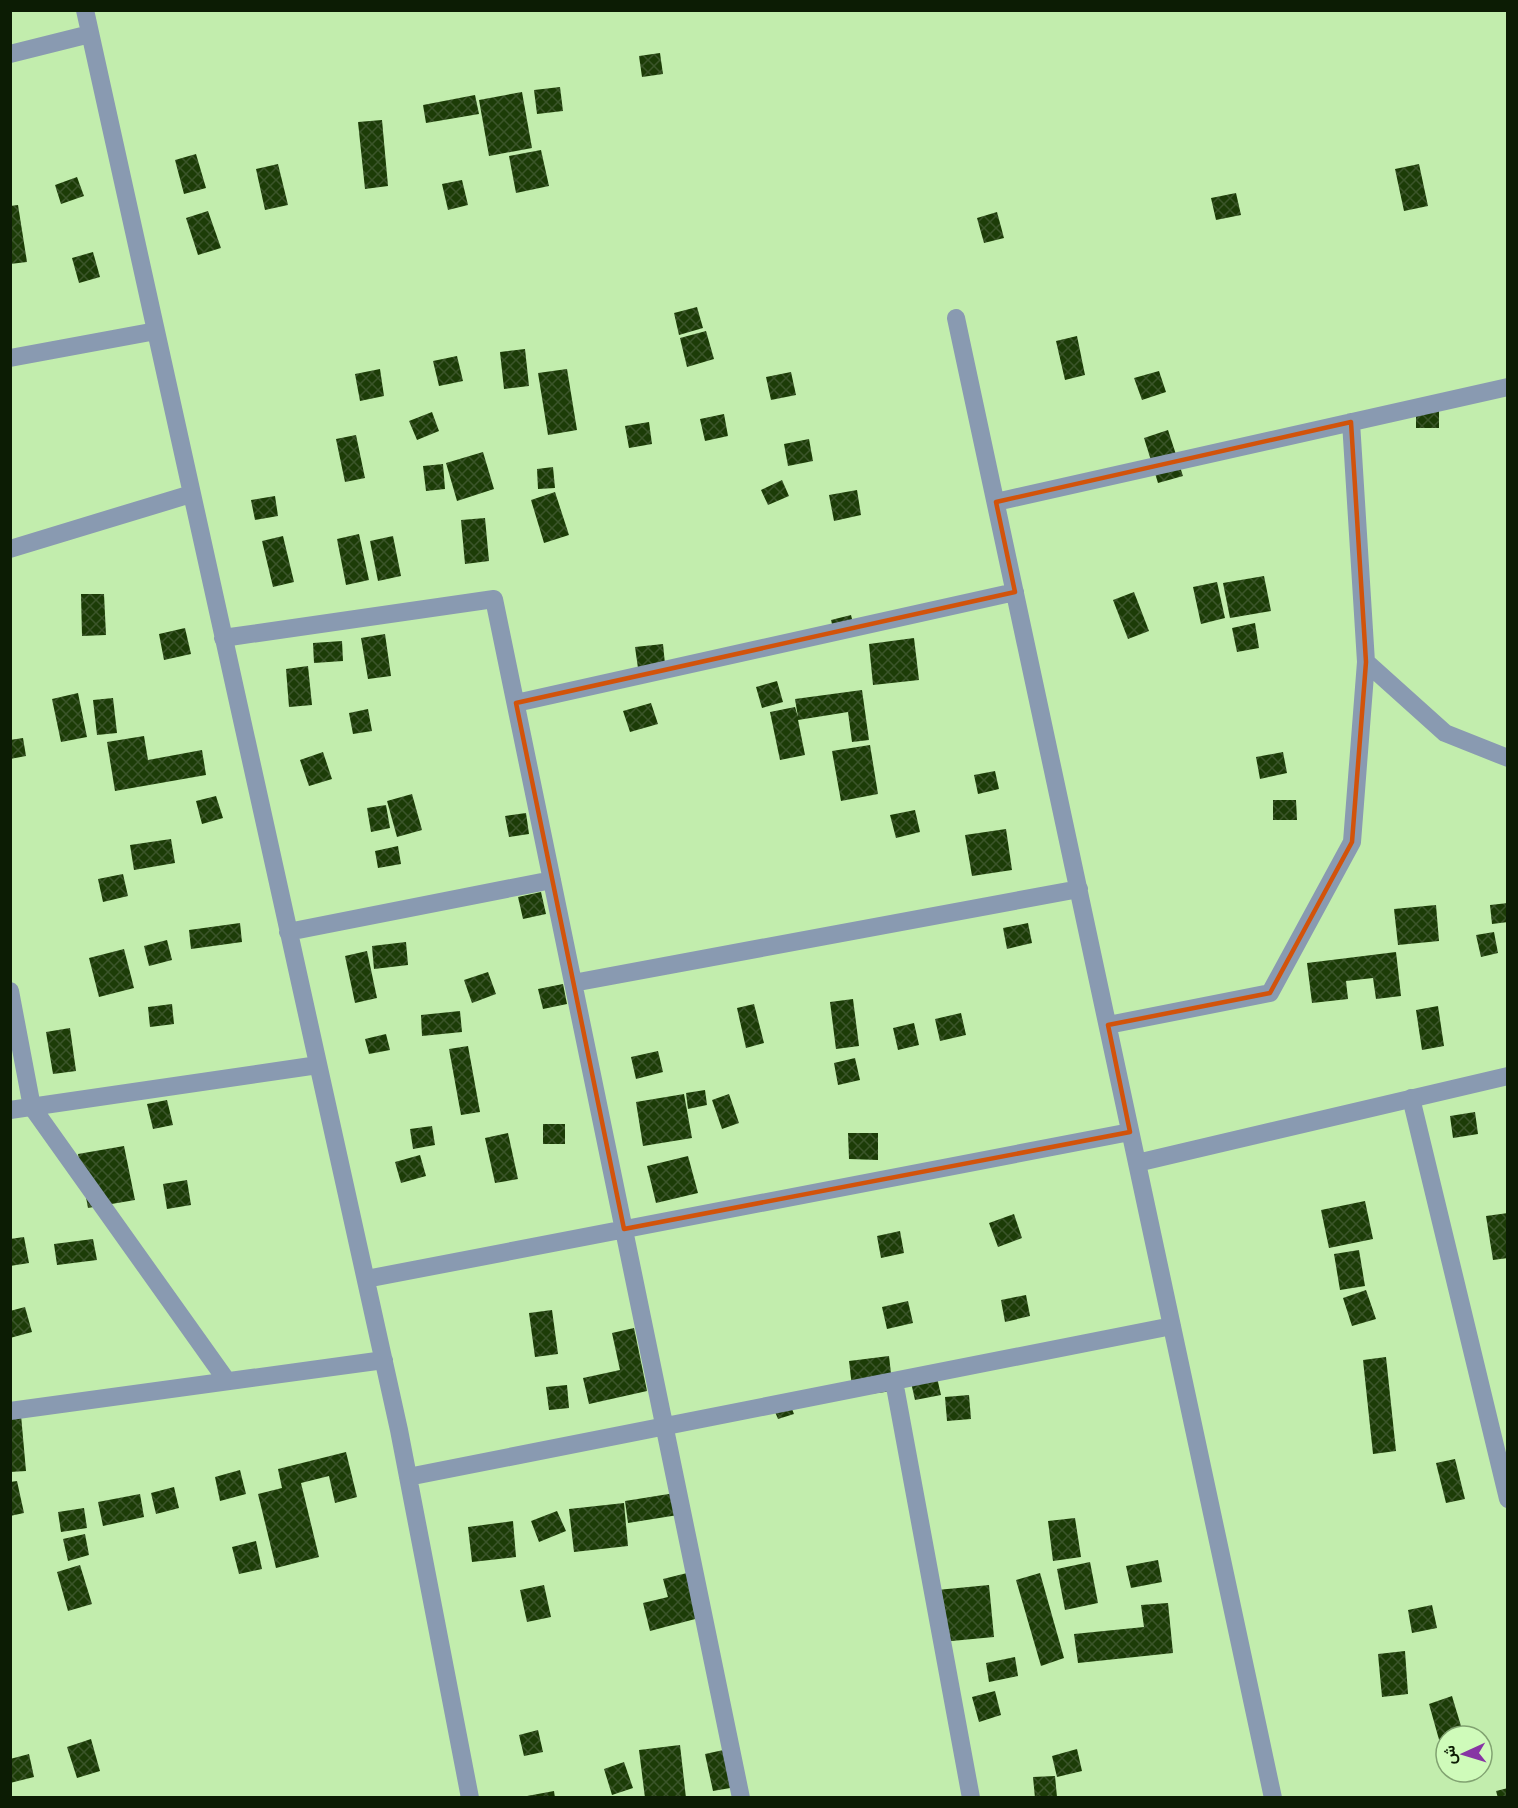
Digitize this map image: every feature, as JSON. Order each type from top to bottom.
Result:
[{"type":"street","points":[[85,10],[384,1360],[470,1797]]},
{"type":"street","points":[[10,54],[90,34]]},
{"type":"street","points":[[956,318],[1273,1797]]},
{"type":"street","points":[[10,358],[156,331]]},
{"type":"street","points":[[996,502],[1508,387]]},
{"type":"street","points":[[1108,1025],[1270,993],[1352,842],[1366,662],[1352,422]]},
{"type":"street","points":[[10,549],[191,494]]},
{"type":"street","points":[[516,704],[1015,592]]},
{"type":"street","points":[[224,638],[494,599],[741,1797]]},
{"type":"street","points":[[1366,662],[1444,733],[1508,758]]},
{"type":"street","points":[[288,932],[552,880]]},
{"type":"street","points":[[573,983],[1079,889]]},
{"type":"street","points":[[10,991],[32,1107],[227,1381]]},
{"type":"street","points":[[10,1110],[318,1065]]},
{"type":"street","points":[[1137,1162],[1508,1076]]},
{"type":"street","points":[[1411,1098],[1508,1498]]},
{"type":"street","points":[[366,1279],[1130,1132]]},
{"type":"street","points":[[408,1477],[1172,1326]]},
{"type":"street","points":[[10,1410],[384,1360]]},
{"type":"street","points":[[894,1381],[971,1797]]},
{"type":"highlighted area","points":[[1351,422],[1366,662],[1352,842],[1270,993],[1108,1025],[1130,1132],[624,1229],[516,703],[1015,592],[996,502]]},
{"type":"building","points":[[660,53],[663,74],[642,77],[639,56]]},
{"type":"building","points":[[560,87],[563,111],[537,114],[534,90]]},
{"type":"building","points":[[522,92],[532,148],[489,156],[479,100]]},
{"type":"building","points":[[475,95],[479,114],[426,123],[423,105]]},
{"type":"building","points":[[382,120],[388,186],[365,189],[358,122]]},
{"type":"building","points":[[541,150],[549,186],[516,193],[509,156]]},
{"type":"building","points":[[196,154],[206,188],[184,194],[175,160]]},
{"type":"building","points":[[278,164],[288,205],[265,210],[256,169]]},
{"type":"building","points":[[1419,164],[1428,206],[1404,211],[1395,169]]},
{"type":"building","points":[[77,177],[84,196],[61,204],[55,185]]},
{"type":"building","points":[[462,180],[468,205],[448,210],[442,184]]},
{"type":"building","points":[[1236,193],[1241,215],[1216,220],[1211,198]]},
{"type":"building","points":[[18,205],[27,262],[10,264],[10,206]]},
{"type":"building","points":[[208,211],[221,248],[198,255],[186,218]]},
{"type":"building","points":[[997,212],[1004,238],[984,243],[977,218]]},
{"type":"building","points":[[93,252],[100,277],[79,283],[72,258]]},
{"type":"building","points":[[697,307],[703,328],[679,335],[674,313]]},
{"type":"building","points":[[706,331],[714,359],[687,367],[680,338]]},
{"type":"building","points":[[1077,336],[1085,375],[1065,380],[1056,341]]},
{"type":"building","points":[[525,349],[529,386],[504,389],[500,352]]},
{"type":"building","points":[[457,356],[463,381],[439,386],[433,361]]},
{"type":"building","points":[[380,369],[384,396],[360,401],[355,374]]},
{"type":"building","points":[[567,369],[577,430],[548,435],[538,373]]},
{"type":"building","points":[[1159,371],[1166,392],[1142,400],[1134,378]]},
{"type":"building","points":[[791,372],[796,395],[771,400],[766,377]]},
{"type":"building","points":[[1416,405],[1439,405],[1439,428],[1416,428]]},
{"type":"building","points":[[432,412],[439,431],[417,440],[409,421]]},
{"type":"building","points":[[724,414],[728,436],[705,441],[700,419]]},
{"type":"building","points":[[649,422],[652,444],[629,448],[625,426]]},
{"type":"building","points":[[1168,430],[1183,476],[1158,483],[1144,438]]},
{"type":"building","points":[[356,435],[365,478],[345,482],[336,439]]},
{"type":"building","points":[[809,439],[813,461],[788,466],[784,444]]},
{"type":"building","points":[[483,452],[494,489],[457,501],[446,463]]},
{"type":"building","points":[[443,464],[445,489],[426,491],[423,466]]},
{"type":"building","points":[[553,467],[555,488],[538,489],[537,469]]},
{"type":"building","points":[[782,480],[789,496],[768,505],[761,490]]},
{"type":"building","points":[[857,490],[861,515],[834,521],[829,495]]},
{"type":"building","points":[[555,492],[569,535],[544,543],[531,500]]},
{"type":"building","points":[[275,496],[278,516],[255,520],[251,500]]},
{"type":"building","points":[[485,518],[489,561],[465,564],[461,520]]},
{"type":"building","points":[[359,534],[369,580],[346,585],[337,539]]},
{"type":"building","points":[[283,536],[294,582],[273,587],[262,541]]},
{"type":"building","points":[[393,536],[401,576],[378,581],[370,541]]},
{"type":"building","points":[[1264,576],[1271,611],[1230,618],[1223,583]]},
{"type":"building","points":[[1217,582],[1225,618],[1201,624],[1193,587]]},
{"type":"building","points":[[1134,592],[1149,631],[1128,639],[1113,600]]},
{"type":"building","points":[[81,594],[104,594],[106,635],[82,636]]},
{"type":"building","points":[[851,615],[856,635],[836,640],[831,620]]},
{"type":"building","points":[[1255,623],[1259,648],[1237,652],[1232,628]]},
{"type":"building","points":[[185,628],[191,654],[164,660],[159,634]]},
{"type":"building","points":[[385,634],[391,676],[368,679],[361,638]]},
{"type":"building","points":[[914,638],[919,680],[873,685],[869,644]]},
{"type":"building","points":[[342,641],[343,661],[314,663],[313,643]]},
{"type":"building","points":[[663,644],[665,664],[638,668],[635,647]]},
{"type":"building","points":[[308,666],[312,705],[289,707],[286,669]]},
{"type":"building","points":[[777,681],[783,702],[762,708],[756,687]]},
{"type":"building","points":[[862,690],[869,740],[852,742],[848,712],[798,720],[805,755],[780,760],[770,712],[795,707],[798,717],[795,699]]},
{"type":"building","points":[[78,693],[87,737],[61,742],[52,699]]},
{"type":"building","points":[[113,698],[117,733],[97,735],[93,700]]},
{"type":"building","points":[[651,703],[658,724],[630,732],[623,711]]},
{"type":"building","points":[[368,709],[372,731],[353,734],[349,713]]},
{"type":"building","points":[[144,736],[148,760],[202,750],[206,775],[115,791],[107,742]]},
{"type":"building","points":[[23,738],[26,756],[10,759],[10,740]]},
{"type":"building","points":[[870,745],[878,794],[841,801],[832,751]]},
{"type":"building","points":[[323,752],[332,779],[309,786],[300,760]]},
{"type":"building","points":[[1283,752],[1287,773],[1260,779],[1256,757]]},
{"type":"building","points":[[995,771],[999,789],[978,794],[974,775]]},
{"type":"building","points":[[412,794],[422,830],[397,837],[387,801]]},
{"type":"building","points":[[216,796],[223,818],[202,824],[196,801]]},
{"type":"building","points":[[1273,800],[1296,800],[1297,820],[1273,820]]},
{"type":"building","points":[[386,805],[390,828],[371,832],[367,808]]},
{"type":"building","points":[[915,810],[920,832],[896,838],[890,815]]},
{"type":"building","points":[[526,813],[529,834],[509,837],[505,816]]},
{"type":"building","points":[[1006,829],[1012,870],[972,876],[965,835]]},
{"type":"building","points":[[171,839],[175,863],[134,870],[130,845]]},
{"type":"building","points":[[398,846],[401,864],[378,868],[375,851]]},
{"type":"building","points":[[123,874],[128,896],[103,902],[98,879]]},
{"type":"building","points":[[541,892],[546,914],[523,919],[518,897]]},
{"type":"building","points":[[1508,903],[1508,922],[1492,924],[1490,905]]},
{"type":"building","points":[[1436,905],[1439,941],[1398,945],[1394,909]]},
{"type":"building","points":[[240,923],[242,942],[191,949],[189,930]]},
{"type":"building","points":[[1028,923],[1032,943],[1007,949],[1003,928]]},
{"type":"building","points":[[1494,932],[1498,953],[1481,957],[1476,935]]},
{"type":"building","points":[[167,940],[172,960],[149,966],[144,946]]},
{"type":"building","points":[[406,942],[408,965],[374,969],[372,946]]},
{"type":"building","points":[[124,949],[134,988],[99,997],[89,958]]},
{"type":"building","points":[[367,951],[377,998],[355,1003],[345,956]]},
{"type":"building","points":[[1396,952],[1401,996],[1376,999],[1373,978],[1346,981],[1348,999],[1312,1003],[1307,963]]},
{"type":"building","points":[[488,972],[496,994],[472,1003],[464,980]]},
{"type":"building","points":[[563,984],[567,1004],[543,1009],[538,989]]},
{"type":"building","points":[[853,999],[859,1046],[836,1049],[830,1002]]},
{"type":"building","points":[[172,1004],[174,1024],[150,1027],[148,1007]]},
{"type":"building","points":[[754,1004],[764,1043],[746,1048],[737,1008]]},
{"type":"building","points":[[1438,1006],[1444,1046],[1422,1050],[1416,1010]]},
{"type":"building","points":[[460,1011],[462,1032],[422,1036],[421,1015]]},
{"type":"building","points":[[961,1013],[966,1035],[940,1041],[935,1019]]},
{"type":"building","points":[[914,1023],[919,1045],[898,1050],[893,1028]]},
{"type":"building","points":[[70,1028],[76,1071],[53,1074],[46,1032]]},
{"type":"building","points":[[386,1034],[390,1050],[369,1054],[365,1039]]},
{"type":"building","points":[[468,1046],[480,1112],[461,1115],[449,1049]]},
{"type":"building","points":[[658,1051],[663,1072],[636,1079],[631,1057]]},
{"type":"building","points":[[855,1058],[860,1080],[838,1085],[834,1063]]},
{"type":"building","points":[[705,1090],[707,1105],[688,1109],[686,1093]]},
{"type":"building","points":[[684,1094],[692,1138],[643,1146],[636,1102]]},
{"type":"building","points":[[729,1094],[739,1123],[722,1129],[712,1100]]},
{"type":"building","points":[[167,1100],[173,1125],[153,1129],[147,1104]]},
{"type":"building","points":[[1475,1112],[1478,1134],[1453,1138],[1450,1116]]},
{"type":"building","points":[[543,1124],[565,1124],[565,1144],[543,1144]]},
{"type":"building","points":[[432,1126],[435,1145],[413,1149],[410,1129]]},
{"type":"building","points":[[508,1133],[518,1179],[495,1183],[485,1138]]},
{"type":"building","points":[[848,1133],[878,1133],[878,1160],[849,1159]]},
{"type":"building","points":[[124,1146],[135,1200],[88,1208],[78,1154]]},
{"type":"building","points":[[420,1155],[426,1176],[401,1183],[395,1162]]},
{"type":"building","points":[[688,1156],[698,1193],[656,1203],[647,1166]]},
{"type":"building","points":[[187,1180],[191,1205],[167,1209],[163,1184]]},
{"type":"building","points":[[1365,1201],[1373,1239],[1329,1248],[1321,1210]]},
{"type":"building","points":[[1508,1213],[1508,1258],[1493,1260],[1486,1216]]},
{"type":"building","points":[[1014,1214],[1022,1238],[998,1247],[989,1223]]},
{"type":"building","points":[[900,1231],[904,1253],[881,1258],[877,1236]]},
{"type":"building","points":[[24,1237],[29,1263],[10,1266],[10,1239]]},
{"type":"building","points":[[93,1239],[97,1260],[57,1265],[54,1244]]},
{"type":"building","points":[[1359,1250],[1365,1286],[1340,1290],[1334,1254]]},
{"type":"building","points":[[1366,1290],[1376,1319],[1352,1326],[1343,1298]]},
{"type":"building","points":[[1026,1295],[1030,1316],[1005,1322],[1001,1300]]},
{"type":"building","points":[[908,1301],[913,1323],[887,1329],[882,1307]]},
{"type":"building","points":[[25,1307],[32,1332],[10,1338],[10,1311]]},
{"type":"building","points":[[552,1310],[558,1354],[535,1357],[529,1313]]},
{"type":"building","points":[[634,1328],[647,1391],[589,1404],[583,1378],[620,1370],[612,1333]]},
{"type":"building","points":[[889,1356],[893,1391],[853,1396],[849,1361]]},
{"type":"building","points":[[1386,1357],[1396,1451],[1373,1454],[1363,1360]]},
{"type":"building","points":[[936,1373],[941,1395],[915,1400],[910,1378]]},
{"type":"building","points":[[567,1385],[569,1408],[549,1410],[546,1387]]},
{"type":"building","points":[[786,1394],[794,1414],[778,1419],[770,1400]]},
{"type":"building","points":[[969,1395],[971,1419],[947,1421],[945,1397]]},
{"type":"building","points":[[21,1415],[26,1471],[10,1472],[10,1416]]},
{"type":"building","points":[[346,1452],[357,1497],[335,1503],[329,1476],[301,1483],[319,1557],[276,1568],[258,1494],[282,1488],[278,1469]]},
{"type":"building","points":[[1455,1459],[1465,1499],[1446,1503],[1436,1463]]},
{"type":"building","points":[[240,1470],[246,1494],[220,1501],[215,1477]]},
{"type":"building","points":[[17,1481],[24,1513],[10,1516],[10,1482]]},
{"type":"building","points":[[174,1487],[179,1508],[156,1514],[151,1493]]},
{"type":"building","points":[[675,1493],[678,1515],[628,1523],[625,1501]]},
{"type":"building","points":[[140,1494],[144,1517],[103,1526],[98,1502]]},
{"type":"building","points":[[624,1503],[628,1546],[574,1552],[569,1509]]},
{"type":"building","points":[[84,1508],[87,1528],[61,1532],[58,1512]]},
{"type":"building","points":[[557,1511],[566,1531],[539,1542],[531,1521]]},
{"type":"building","points":[[1075,1518],[1081,1557],[1053,1561],[1048,1521]]},
{"type":"building","points":[[513,1521],[516,1557],[472,1562],[468,1527]]},
{"type":"building","points":[[85,1534],[89,1555],[68,1561],[63,1539]]},
{"type":"building","points":[[256,1541],[262,1569],[239,1574],[232,1547]]},
{"type":"building","points":[[1158,1560],[1162,1582],[1131,1588],[1126,1566]]},
{"type":"building","points":[[1090,1562],[1098,1603],[1065,1610],[1057,1569]]},
{"type":"building","points":[[80,1565],[92,1604],[68,1611],[57,1572]]},
{"type":"building","points":[[687,1573],[699,1618],[650,1631],[643,1603],[668,1597],[663,1579]]},
{"type":"building","points":[[1040,1573],[1064,1658],[1041,1666],[1016,1580]]},
{"type":"building","points":[[544,1585],[551,1617],[527,1622],[520,1590]]},
{"type":"building","points":[[989,1585],[994,1637],[941,1642],[937,1590]]},
{"type":"building","points":[[1168,1603],[1173,1653],[1078,1663],[1074,1634],[1144,1627],[1141,1605]]},
{"type":"building","points":[[1432,1605],[1437,1628],[1412,1633],[1408,1610]]},
{"type":"building","points":[[1405,1651],[1408,1694],[1382,1697],[1378,1654]]},
{"type":"building","points":[[1015,1657],[1018,1676],[989,1682],[986,1663]]},
{"type":"building","points":[[995,1691],[1001,1715],[979,1722],[972,1697]]},
{"type":"building","points":[[1452,1696],[1460,1724],[1435,1724],[1429,1704]]},
{"type":"building","points":[[538,1730],[543,1752],[524,1756],[519,1735]]},
{"type":"building","points":[[91,1739],[100,1771],[77,1778],[67,1747]]},
{"type":"building","points":[[680,1745],[686,1798],[645,1798],[639,1750]]},
{"type":"building","points":[[728,1749],[736,1787],[713,1791],[705,1754]]},
{"type":"building","points":[[1077,1749],[1082,1771],[1057,1777],[1052,1756]]},
{"type":"building","points":[[29,1754],[34,1777],[10,1783],[10,1759]]},
{"type":"building","points":[[624,1762],[633,1788],[612,1795],[604,1769]]},
{"type":"building","points":[[1055,1776],[1057,1797],[1035,1798],[1033,1777]]},
{"type":"building","points":[[1508,1788],[1508,1798],[1498,1798],[1496,1791]]},
{"type":"building","points":[[554,1791],[555,1798],[527,1798],[527,1796]]}]
